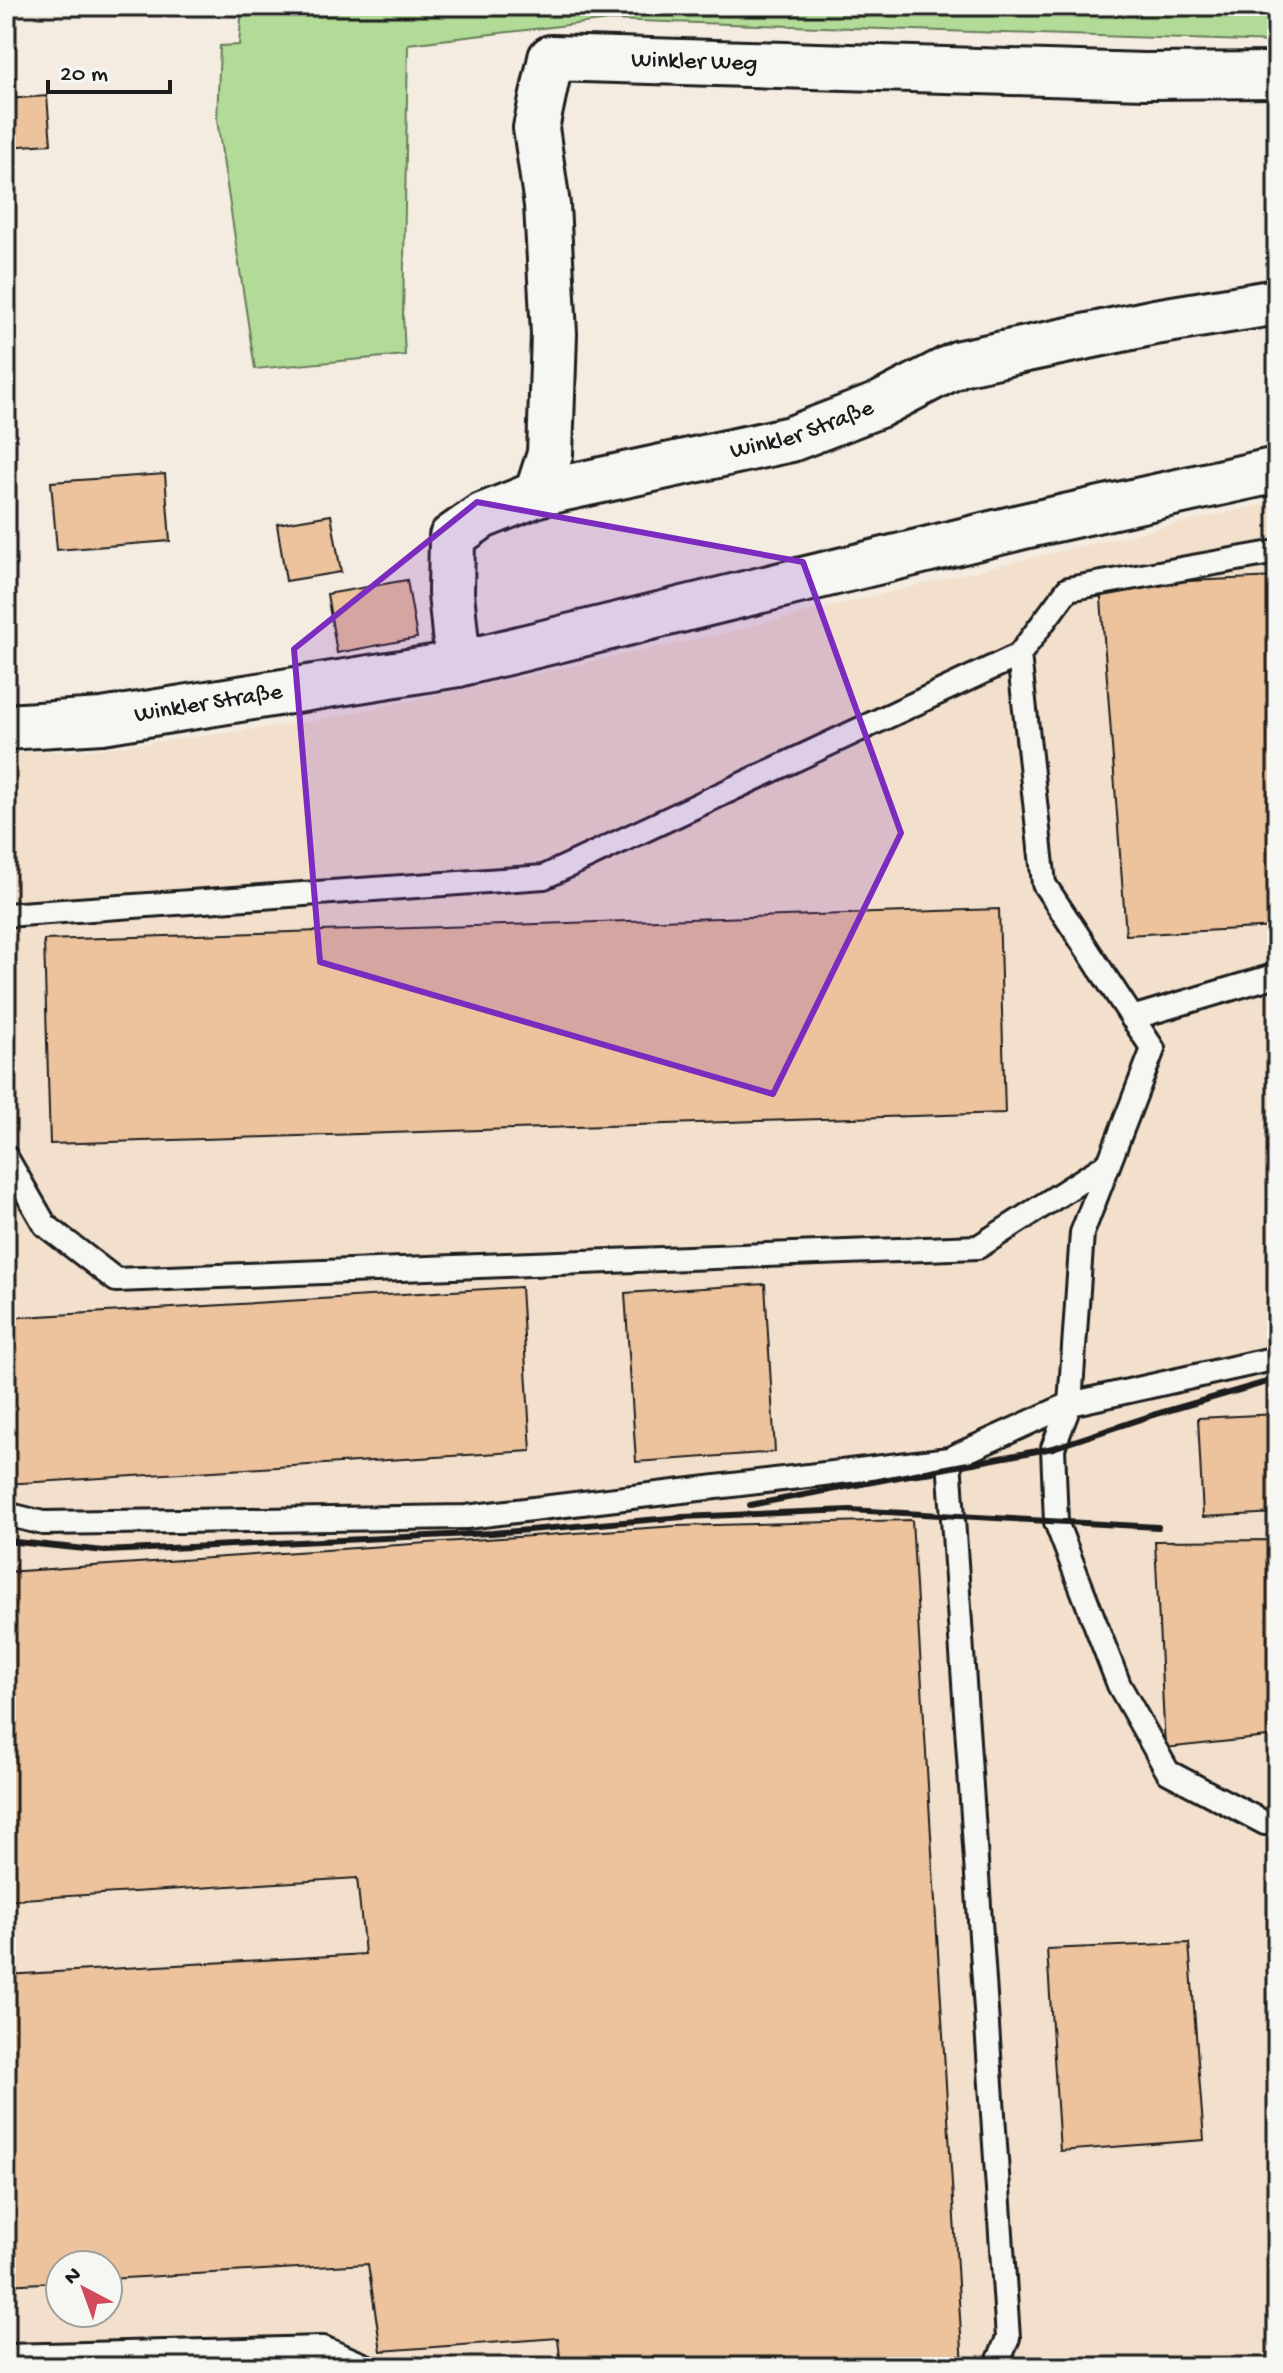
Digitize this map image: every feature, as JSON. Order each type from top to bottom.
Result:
[{"type":"street","name":"Winkler Weg","points":[[537,494],[550,454],[554,334],[547,205],[536,128],[551,58],[1144,76],[1277,75]]},
{"type":"street","name":"Winkler Straße","points":[[458,664],[451,593],[452,537],[482,516],[537,494],[791,439],[879,405],[960,363],[1155,322],[1277,302]]},
{"type":"street","name":"Winkler Straße","points":[[6,727],[102,721],[458,664],[1024,526],[1277,470]]},
{"type":"lane","points":[[6,915],[544,877],[1019,655],[1068,589],[1277,552]]},
{"type":"lane","points":[[1019,655],[1044,884],[1153,1049],[1082,1233],[1070,1404],[1053,1448],[1056,1522],[1119,1685],[1168,1772],[1265,1823],[1277,1823]]},
{"type":"lane","points":[[1132,1018],[1277,975]]},
{"type":"lane","points":[[6,1157],[45,1225],[116,1280],[978,1247],[1109,1163]]},
{"type":"lane","points":[[6,1514],[43,1523],[466,1517],[949,1459],[1070,1404],[1277,1358]]},
{"type":"lane","points":[[949,1459],[1008,2338],[996,2367]]},
{"type":"lane","points":[[6,2356],[323,2348],[368,2367]]},
{"type":"highlighted area","points":[[477,502],[803,562],[901,833],[773,1094],[320,962],[294,649]]},
{"type":"shaded area","points":[[1277,501],[1277,2367],[6,2367],[6,753],[88,750],[310,722],[720,634]]},
{"type":"green space","points":[[242,6],[1277,6],[1277,42],[609,20],[408,44],[405,355],[255,369],[217,120],[220,46],[239,45]]},
{"type":"building","points":[[47,96],[51,144],[6,147],[6,99]]},
{"type":"building","points":[[165,474],[170,541],[57,550],[51,482]]},
{"type":"building","points":[[331,515],[341,572],[286,581],[277,524]]},
{"type":"building","points":[[1277,577],[1277,927],[1126,935],[1100,585]]},
{"type":"building","points":[[407,580],[417,638],[337,653],[327,594]]},
{"type":"building","points":[[999,909],[1005,1113],[50,1144],[44,940]]},
{"type":"building","points":[[765,1284],[775,1452],[636,1462],[625,1293]]},
{"type":"building","points":[[521,1287],[531,1451],[6,1484],[6,1318]]},
{"type":"building","points":[[1277,1414],[1277,1513],[1203,1517],[1198,1418]]},
{"type":"building","points":[[912,1520],[963,2367],[561,2367],[558,2338],[381,2351],[368,2264],[124,2278],[124,2249],[44,2249],[44,2283],[6,2285],[6,1975],[365,1954],[357,1878],[6,1900],[6,1572],[676,1526]]},
{"type":"building","points":[[1277,1540],[1277,1736],[1165,1748],[1155,1541]]},
{"type":"building","points":[[1189,1943],[1204,2140],[1060,2151],[1047,1949]]},
{"type":"railway","points":[[750,1505],[1053,1448],[1277,1379]]},
{"type":"railway","points":[[6,1541],[105,1551],[492,1533],[683,1517],[850,1510],[1158,1527]]}]
